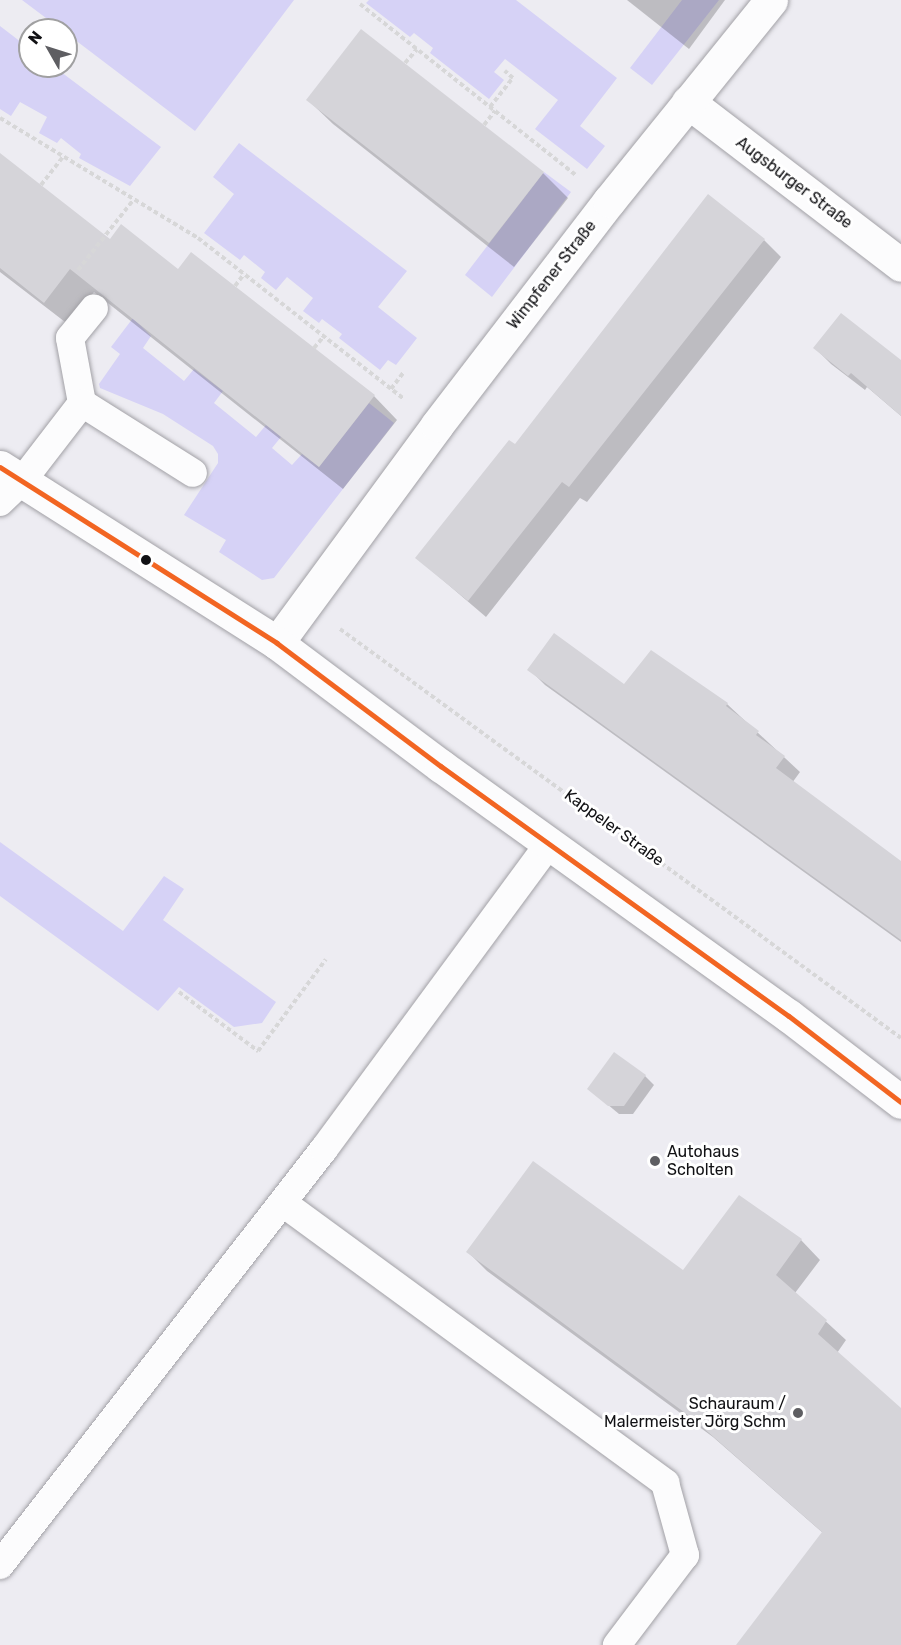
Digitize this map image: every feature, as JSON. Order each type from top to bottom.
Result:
[{"type":"street","name":"Wimpfener Straße","points":[[277,643],[437,425],[609,201],[771,0]]},
{"type":"street","name":"Augsburger Straße","points":[[688,102],[901,265]]},
{"type":"street","points":[[7,483],[277,643],[901,1102]]},
{"type":"lane","points":[[94,308],[70,338],[82,403],[194,473]]},
{"type":"lane","points":[[7,483],[82,403]]},
{"type":"lane","points":[[0,1565],[283,1203],[550,843]]},
{"type":"lane","points":[[283,1203],[664,1483],[685,1554],[617,1645]]},
{"type":"path","points":[[360,4],[609,201]]},
{"type":"path","points":[[405,63],[417,49]]},
{"type":"path","points":[[484,124],[513,78],[505,70]]},
{"type":"path","points":[[0,118],[198,238],[437,425]]},
{"type":"path","points":[[41,185],[63,156]]},
{"type":"path","points":[[235,286],[244,274]]},
{"type":"path","points":[[314,348],[324,336]]},
{"type":"path","points":[[391,389],[404,372]]},
{"type":"path","name":"Kappeler Straße","points":[[334,624],[901,1038]]},
{"type":"path","points":[[179,992],[258,1051],[326,959]]},
{"type":"shaded area","points":[[22,0],[294,0],[195,131],[78,42],[78,18],[46,18]]},
{"type":"shaded area","points":[[369,0],[516,0],[617,78],[580,126],[605,146],[587,169],[535,129],[558,100],[505,59],[494,72],[504,80],[489,99],[430,53],[433,48],[414,33],[410,37],[366,3]]},
{"type":"shaded area","points":[[682,0],[719,0],[652,85],[630,68]]},
{"type":"shaded area","points":[[0,26],[18,40],[18,78],[69,78],[161,147],[130,186],[79,158],[81,154],[61,138],[57,143],[39,133],[47,117],[20,102],[11,116],[0,109]]},
{"type":"shaded area","points":[[239,143],[407,271],[378,307],[417,338],[396,365],[388,360],[380,370],[339,338],[342,334],[322,319],[319,323],[303,311],[313,298],[287,277],[276,290],[261,278],[265,272],[244,255],[240,260],[204,233],[234,194],[213,177]]},
{"type":"shaded area","points":[[544,172],[571,192],[492,297],[465,275]]},
{"type":"shaded area","points":[[133,318],[151,336],[143,348],[184,381],[194,369],[223,391],[214,403],[256,437],[266,425],[281,437],[272,448],[292,465],[302,454],[319,467],[369,403],[394,423],[274,578],[262,580],[219,552],[226,540],[184,515],[218,463],[218,454],[213,446],[163,414],[100,388],[99,384],[120,354],[111,347]]},
{"type":"shaded area","points":[[0,842],[123,931],[164,876],[184,889],[163,920],[276,1002],[262,1023],[234,1027],[179,987],[158,1011],[0,896]]},
{"type":"building","points":[[361,29],[544,172],[489,243],[306,100]]},
{"type":"building","points":[[0,153],[110,239],[121,224],[178,269],[191,252],[375,395],[319,467],[70,269],[44,303],[0,268]]},
{"type":"building","points":[[708,194],[765,239],[569,487],[562,482],[468,601],[415,558],[509,440],[515,444]]},
{"type":"building","points":[[841,313],[901,360],[901,416],[851,373],[848,376],[813,348]]},
{"type":"building","points":[[554,633],[624,684],[651,650],[728,703],[726,706],[759,731],[756,735],[785,756],[776,768],[901,861],[901,940],[527,670]]},
{"type":"building","points":[[614,1052],[646,1075],[624,1106],[608,1106],[587,1089]]},
{"type":"building","points":[[533,1161],[683,1270],[739,1195],[802,1239],[776,1275],[827,1320],[818,1334],[901,1408],[901,1645],[736,1645],[822,1532],[692,1418],[466,1252]]},
{"type":"transit line","points":[[0,467],[277,643],[441,766],[789,1016],[901,1102]]},
{"type":"place","name":"Autohaus Scholten","points":[[655,1161]]},
{"type":"place","name":"Schauraum / Malermeister Jörg Schm","points":[[798,1413]]}]
